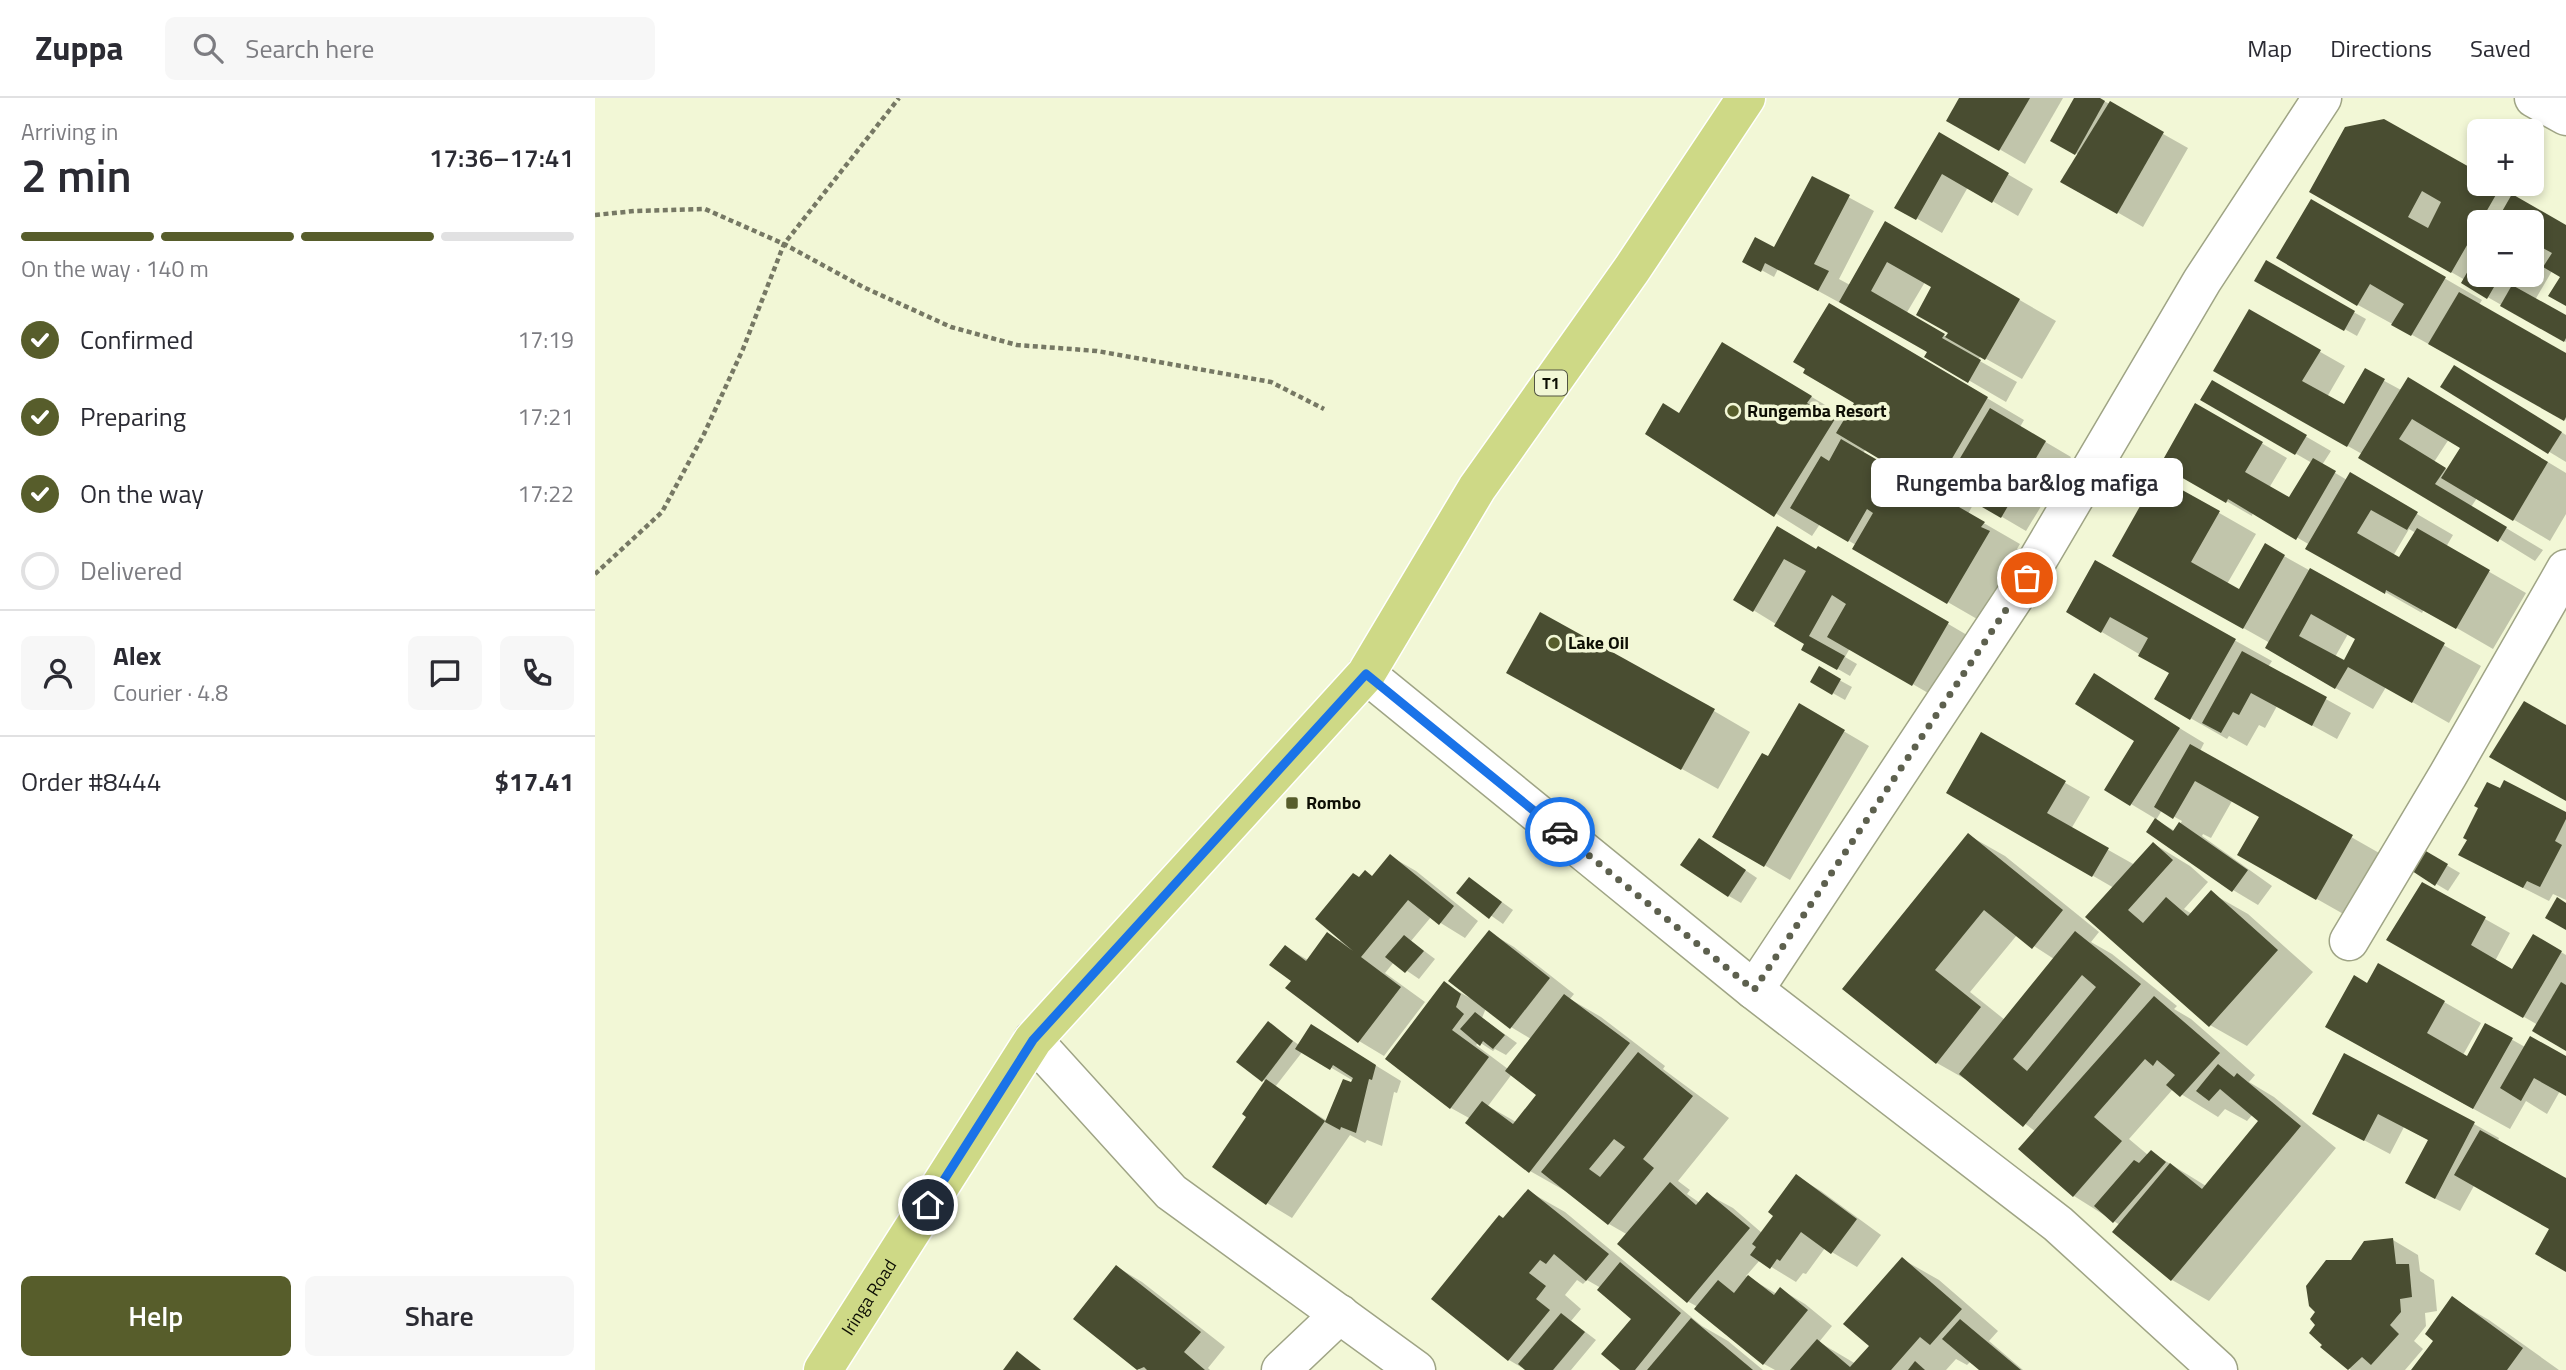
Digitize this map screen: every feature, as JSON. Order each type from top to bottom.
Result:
[{"type":"highway","name":"T1","points":[[1366,674],[1477,488],[1632,269],[1741,100]]},
{"type":"highway","name":"Iringa Road","points":[[823,1370],[1033,1040],[1366,674]]},
{"type":"street","points":[[1754,990],[2027,578],[2202,281],[2322,98]]},
{"type":"street","points":[[2534,98],[2566,116]]},
{"type":"street","points":[[2349,941],[2566,569]]},
{"type":"street","points":[[1366,674],[1754,990],[2058,1224],[2210,1367]]},
{"type":"street","points":[[1033,1040],[1171,1192],[1416,1370]]},
{"type":"street","points":[[1281,1370],[1340,1314]]},
{"type":"path","points":[[595,574],[662,512],[704,434],[784,244],[899,98]]},
{"type":"path","points":[[595,215],[705,209],[784,244],[863,287],[951,327],[1017,345],[1097,351],[1271,382],[1324,409]]},
{"type":"building","points":[[1959,98],[2030,98],[1999,151],[1946,121]]},
{"type":"building","points":[[2074,98],[2100,98],[2105,101],[2075,155],[2050,141]]},
{"type":"building","points":[[2110,101],[2164,132],[2117,214],[2060,182]]},
{"type":"building","points":[[2384,119],[2467,166],[2467,196],[2495,196],[2487,210],[2467,210],[2467,245],[2451,273],[2309,192],[2345,127]],"holes":[[[2422,191],[2441,202],[2428,228],[2408,217]]]},
{"type":"building","points":[[1939,132],[2009,173],[1992,203],[1942,174],[1916,220],[1894,208]]},
{"type":"building","points":[[1812,176],[1850,195],[1814,264],[1829,271],[1818,291],[1765,263],[1761,272],[1742,262],[1755,237],[1774,247]]},
{"type":"building","points":[[2511,196],[2515,196],[2540,210],[2503,210]]},
{"type":"building","points":[[2311,199],[2446,277],[2411,336],[2391,325],[2404,304],[2370,284],[2357,306],[2276,258]]},
{"type":"building","points":[[2544,212],[2566,225],[2566,306],[2548,296],[2560,277],[2544,268],[2552,253],[2544,249]]},
{"type":"building","points":[[1885,221],[2020,299],[1985,360],[1945,337],[1948,333],[1916,315],[1931,287],[1887,262],[1871,291],[1945,334],[1942,338],[1981,360],[1968,383],[1924,357],[1927,352],[1839,302]]},
{"type":"building","points":[[2266,260],[2355,311],[2344,331],[2254,281]]},
{"type":"building","points":[[2467,273],[2467,287],[2461,283]]},
{"type":"building","points":[[2468,287],[2494,287],[2487,299]]},
{"type":"building","points":[[2511,287],[2516,287],[2566,315],[2564,342],[2500,306]]},
{"type":"building","points":[[2459,292],[2566,353],[2564,421],[2428,344]]},
{"type":"building","points":[[1829,303],[1988,397],[1933,491],[1836,433],[1854,403],[1803,373],[1805,369],[1793,362]]},
{"type":"building","points":[[2249,309],[2321,350],[2302,381],[2344,404],[2365,368],[2385,379],[2347,447],[2213,371]]},
{"type":"building","points":[[1722,342],[1812,396],[1807,403],[1835,419],[1774,517],[1645,434],[1663,403],[1679,413]]},
{"type":"building","points":[[2454,365],[2562,432],[2548,454],[2440,387]]},
{"type":"building","points":[[2408,377],[2548,462],[2513,521],[2441,478],[2460,448],[2412,419],[2399,439],[2446,468],[2435,484],[2507,527],[2498,542],[2358,458]]},
{"type":"building","points":[[2212,380],[2307,435],[2295,455],[2200,400]]},
{"type":"building","points":[[2195,403],[2263,442],[2245,472],[2289,497],[2313,458],[2336,471],[2296,540],[2228,499],[2226,503],[2160,465]]},
{"type":"building","points":[[1990,408],[2046,441],[2001,518],[1944,485]]},
{"type":"building","points":[[1841,439],[1985,522],[1981,527],[1990,531],[1947,604],[1852,549],[1873,513],[1867,509],[1848,542],[1790,508],[1821,456],[1829,461]]},
{"type":"building","points":[[2350,472],[2418,512],[2407,530],[2371,510],[2357,533],[2399,557],[2417,528],[2490,570],[2456,629],[2386,590],[2385,594],[2305,549]]},
{"type":"building","points":[[2157,476],[2220,511],[2191,562],[2239,589],[2265,543],[2285,555],[2243,629],[2112,556]]},
{"type":"building","points":[[1777,526],[1816,549],[1818,546],[1949,622],[1912,686],[1827,637],[1846,604],[1832,595],[1809,636],[1845,656],[1837,670],[1801,650],[1804,644],[1774,626],[1806,571],[1784,559],[1753,612],[1733,600]]},
{"type":"building","points":[[2095,560],[2236,639],[2190,720],[2154,699],[2169,673],[2138,656],[2148,638],[2110,617],[2101,633],[2066,612]]},
{"type":"building","points":[[2310,568],[2445,643],[2412,703],[2348,667],[2335,689],[2265,648]],"holes":[[[2311,614],[2355,639],[2344,660],[2299,636]]]},
{"type":"building","points":[[1540,612],[1715,709],[1681,770],[1506,673]]},
{"type":"building","points":[[2242,651],[2327,697],[2312,726],[2251,693],[2239,715],[2233,712],[2221,733],[2202,723]]},
{"type":"building","points":[[1819,666],[1841,679],[1832,695],[1810,682]]},
{"type":"building","points":[[2094,673],[2180,728],[2130,806],[2104,790],[2134,741],[2075,704]]},
{"type":"building","points":[[2524,701],[2566,725],[2566,801],[2489,757]]},
{"type":"building","points":[[1799,703],[1845,730],[1764,867],[1712,837],[1762,753],[1768,756]]},
{"type":"building","points":[[1981,732],[2066,781],[2047,813],[2109,848],[2092,877],[1946,793]]},
{"type":"building","points":[[2190,744],[2353,835],[2316,900],[2237,855],[2259,817],[2195,781],[2173,819],[2154,807]]},
{"type":"building","points":[[2504,780],[2566,812],[2566,819],[2555,841],[2562,845],[2540,887],[2527,881],[2523,888],[2458,855],[2467,840],[2463,838],[2478,808],[2474,806],[2487,782],[2500,788]]},
{"type":"building","points":[[2155,818],[2173,831],[2179,822],[2248,870],[2232,892],[2146,832]]},
{"type":"building","points":[[1968,833],[2063,910],[2032,949],[1984,910],[1935,970],[1981,1007],[1936,1064],[1842,989]]},
{"type":"building","points":[[1699,838],[1746,870],[1728,897],[1680,865]]},
{"type":"building","points":[[2153,842],[2173,860],[2128,910],[2143,923],[2166,897],[2188,916],[2211,890],[2278,950],[2209,1027],[2085,917]]},
{"type":"building","points":[[2419,847],[2448,864],[2435,886],[2406,867]]},
{"type":"building","points":[[1390,854],[1454,906],[1439,925],[1408,900],[1361,957],[1401,987],[1358,1043],[1285,988],[1291,981],[1269,965],[1285,945],[1306,961],[1327,932],[1353,951],[1315,919],[1353,873],[1359,877],[1365,870],[1372,876]]},
{"type":"building","points":[[1469,877],[1502,902],[1489,919],[1456,893]]},
{"type":"building","points":[[2422,882],[2486,917],[2471,945],[2512,969],[2533,934],[2562,951],[2523,1018],[2386,940]]},
{"type":"building","points":[[2557,897],[2566,903],[2566,930],[2545,918]]},
{"type":"building","points":[[1489,930],[1550,978],[1510,1029],[1448,981]]},
{"type":"building","points":[[2075,931],[2141,984],[2023,1127],[1959,1074]],"holes":[[[2082,975],[2096,987],[2027,1071],[2013,1059]]]},
{"type":"building","points":[[1404,935],[1424,951],[1405,973],[1385,957]]},
{"type":"building","points":[[2378,963],[2445,1001],[2427,1033],[2467,1056],[2485,1023],[2513,1038],[2473,1109],[2325,1027],[2354,975],[2367,983]]},
{"type":"building","points":[[1444,981],[1461,994],[1456,1007],[1464,1014],[1452,1030],[1489,1057],[1450,1109],[1385,1059]]},
{"type":"building","points":[[2561,982],[2566,985],[2566,1051],[2532,1031]]},
{"type":"building","points":[[1564,994],[1630,1043],[1529,1173],[1465,1123],[1482,1101],[1513,1124],[1536,1095],[1505,1071]]},
{"type":"building","points":[[2154,996],[2220,1053],[2180,1097],[2166,1085],[2175,1075],[2157,1060],[2153,1066],[2145,1059],[2094,1117],[2122,1141],[2073,1197],[2018,1149]]},
{"type":"building","points":[[1475,1012],[1505,1035],[1493,1049],[1483,1041],[1480,1046],[1460,1029]]},
{"type":"building","points":[[1268,1021],[1293,1041],[1262,1082],[1236,1062]]},
{"type":"building","points":[[1311,1024],[1376,1065],[1372,1080],[1369,1079],[1356,1133],[1341,1127],[1340,1130],[1325,1122],[1343,1079],[1351,1082],[1353,1078],[1333,1065],[1330,1070],[1295,1049]]},
{"type":"building","points":[[2530,1036],[2566,1056],[2566,1096],[2534,1078],[2521,1101],[2500,1088]]},
{"type":"building","points":[[1638,1052],[1693,1096],[1643,1159],[1654,1168],[1608,1225],[1541,1172]],"holes":[[[1614,1139],[1625,1147],[1600,1177],[1589,1169]]]},
{"type":"building","points":[[2344,1053],[2475,1122],[2435,1199],[2405,1183],[2428,1140],[2378,1114],[2364,1141],[2312,1114]]},
{"type":"building","points":[[2218,1064],[2234,1077],[2237,1073],[2301,1126],[2171,1281],[2112,1232],[2170,1163],[2202,1189],[2258,1121],[2220,1089],[2209,1101],[2196,1091]]},
{"type":"building","points":[[1266,1079],[1325,1121],[1266,1205],[1212,1167],[1246,1117],[1242,1114]]},
{"type":"building","points":[[2480,1130],[2566,1178],[2566,1272],[2535,1254],[2549,1229],[2454,1175]]},
{"type":"building","points":[[2151,1150],[2166,1162],[2113,1223],[2094,1206],[2134,1160],[2139,1163]]},
{"type":"building","points":[[1796,1174],[1857,1219],[1831,1254],[1801,1232],[1780,1261],[1777,1259],[1770,1269],[1750,1255],[1756,1247],[1752,1244],[1773,1216],[1768,1212]]},
{"type":"building","points":[[1670,1182],[1696,1205],[1707,1192],[1750,1228],[1687,1303],[1617,1244]]},
{"type":"building","points":[[1528,1189],[1609,1254],[1586,1281],[1554,1254],[1546,1264],[1540,1260],[1529,1273],[1546,1286],[1536,1299],[1550,1310],[1508,1361],[1431,1299],[1499,1215],[1503,1218]]},
{"type":"building","points":[[2393,1238],[2396,1264],[2409,1264],[2412,1297],[2400,1299],[2401,1312],[2390,1325],[2399,1334],[2371,1365],[2362,1357],[2348,1370],[2320,1347],[2322,1345],[2309,1333],[2315,1325],[2310,1319],[2315,1312],[2309,1306],[2306,1286],[2326,1260],[2351,1260],[2364,1241]]},
{"type":"building","points":[[1902,1257],[1962,1309],[1930,1345],[1920,1337],[1891,1370],[1790,1370],[1817,1339],[1850,1367],[1869,1346],[1843,1324]]},
{"type":"building","points":[[1620,1262],[1681,1313],[1635,1370],[1620,1370],[1601,1354],[1631,1319],[1597,1290]]},
{"type":"building","points":[[1116,1265],[1201,1332],[1184,1352],[1205,1370],[1147,1370],[1144,1367],[1137,1370],[1073,1319]]},
{"type":"building","points":[[1748,1275],[1774,1295],[1780,1287],[1808,1310],[1763,1365],[1694,1309],[1718,1280],[1734,1293]]},
{"type":"building","points":[[2452,1296],[2523,1348],[2507,1370],[2411,1370],[2433,1341],[2425,1334]]},
{"type":"building","points":[[1561,1313],[1585,1332],[1553,1370],[1525,1370],[1518,1364]]},
{"type":"building","points":[[1691,1318],[1753,1370],[1647,1370]]},
{"type":"building","points":[[1960,1319],[2021,1370],[1979,1370],[1942,1339]]},
{"type":"building","points":[[1017,1351],[1041,1370],[1003,1370]]},
{"type":"building","points":[[1915,1361],[1925,1370],[1908,1370]]},
{"type":"way so far","points":[[1560,832],[1754,990],[2027,578]]},
{"type":"place","name":"Rungemba Resort","points":[[1733,411]]},
{"type":"place","name":"Rungemba bar&log mafiga","points":[[2027,578]]},
{"type":"place","name":"Lake Oil","points":[[1554,643]]},
{"type":"place","name":"Rombo","points":[[1292,803]]},
{"type":"route","points":[[928,1205],[1033,1040],[1366,674],[1560,832]]}]
